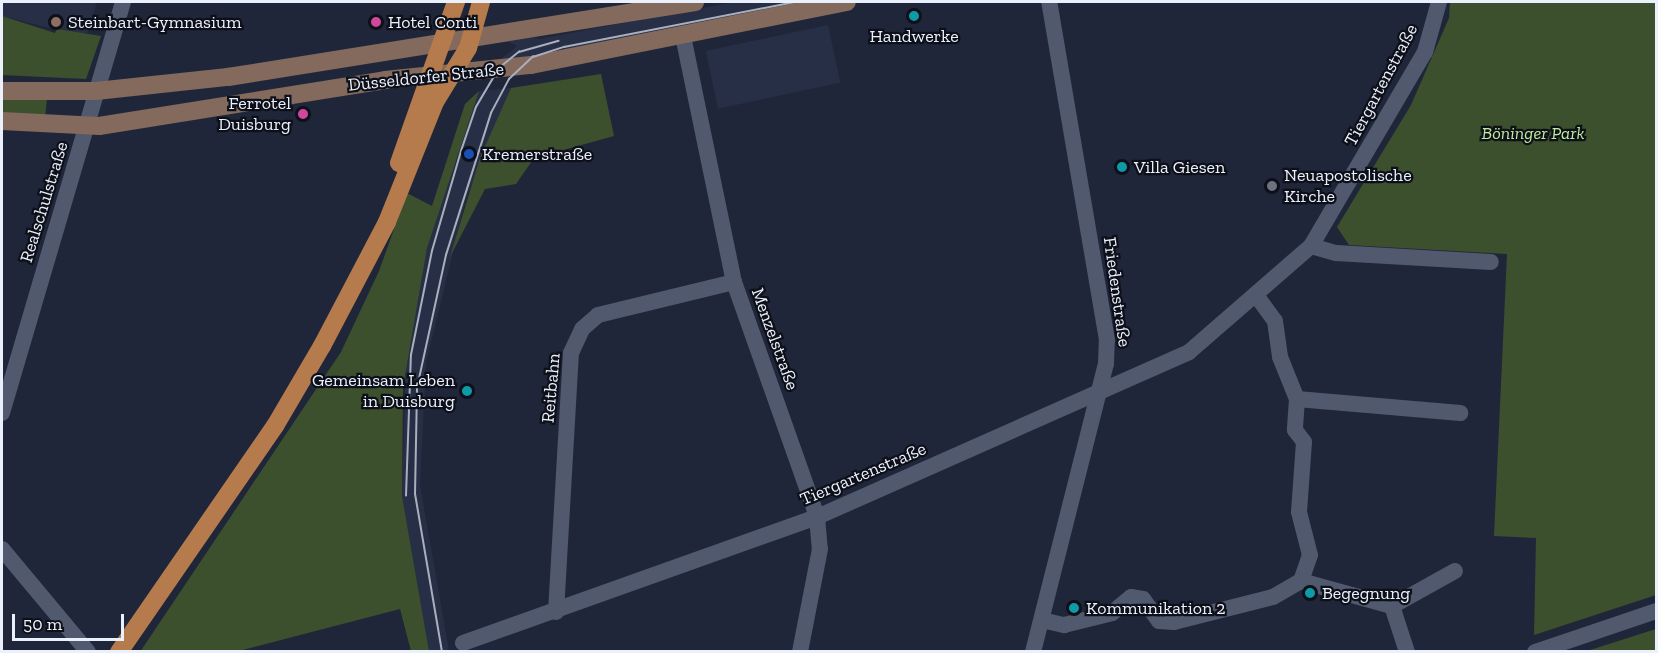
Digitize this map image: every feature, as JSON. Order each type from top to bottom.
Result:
[{"type":"main road","points":[[359,272],[456,2]]},
{"type":"main road","points":[[119,651],[275,426],[387,222],[435,102],[454,73],[474,34],[481,2]]},
{"type":"main road","name":"Düsseldorfer Straße","points":[[2,91],[96,91],[228,76],[442,39],[695,2]]},
{"type":"main road","name":"Düsseldorfer Straße","points":[[2,121],[86,126],[428,76],[531,65],[847,2]]},
{"type":"street","name":"Realschulstraße","points":[[2,413],[123,2]]},
{"type":"street","name":"Friedenstraße","points":[[1033,651],[1101,390],[1107,340],[1049,2]]},
{"type":"street","name":"Tiergartenstraße","points":[[463,643],[556,612],[817,516],[1101,390],[1171,363],[1256,295],[1311,246],[1425,52],[1439,2]]},
{"type":"street","name":"Menzelstraße","points":[[683,36],[734,282],[817,516],[820,549],[800,651]]},
{"type":"street","points":[[1311,246],[1336,253],[1491,262]]},
{"type":"street","name":"Reitbahn","points":[[556,612],[571,353],[582,329],[598,315],[734,282]]},
{"type":"street","points":[[1042,620],[1064,626],[1112,613],[1131,597],[1143,599],[1159,621],[1174,622],[1273,597],[1301,581],[1310,555],[1299,512],[1304,442],[1295,430],[1297,399],[1280,357],[1275,321],[1256,295]]},
{"type":"street","points":[[1297,399],[1460,413]]},
{"type":"street","points":[[2,549],[88,651]]},
{"type":"street","points":[[1301,581],[1392,606],[1455,571]]},
{"type":"street","points":[[1392,606],[1407,651]]},
{"type":"street","points":[[1535,651],[1656,611]]},
{"type":"shaded area","name":"Steinbart-Gymnasium","points":[[2,2],[97,2],[86,37],[2,16]]},
{"type":"shaded area","points":[[735,2],[818,2],[497,62],[517,46],[507,41],[528,35],[539,39]]},
{"type":"shaded area","points":[[828,25],[840,83],[718,109],[706,51]]},
{"type":"shaded area","points":[[511,88],[466,199],[426,363],[420,485],[449,651],[429,651],[402,496],[406,354],[427,248],[472,106],[479,91]]},
{"type":"green space","name":"Böninger Park","points":[[1450,2],[1656,2],[1656,595],[1534,635],[1536,538],[1494,536],[1507,254],[1349,245],[1337,227],[1411,105],[1449,18]]},
{"type":"green space","points":[[2,16],[55,33],[57,29],[101,36],[86,79],[2,75]]},
{"type":"green space","points":[[601,74],[614,136],[534,158],[516,184],[485,189],[450,257],[480,158],[511,88]]},
{"type":"green space","points":[[479,91],[427,248],[403,387],[402,496],[429,651],[411,651],[400,609],[239,651],[140,652],[341,352],[379,271],[407,193],[432,206],[465,104]]},
{"type":"green space","points":[[2,96],[47,98],[45,118],[2,114]]},
{"type":"green space","points":[[1656,629],[1656,651],[1587,651]]},
{"type":"tram line","points":[[442,652],[415,494],[417,388],[446,255],[491,113],[509,79],[533,57],[564,47],[795,2]]},
{"type":"tram line","points":[[406,496],[411,355],[432,251],[461,151],[476,107],[499,68],[519,52],[558,41]]},
{"type":"place","name":"Handwerke","points":[[914,16]]},
{"type":"place","name":"Steinbart-Gymnasium","points":[[56,22]]},
{"type":"place","name":"Hotel Conti","points":[[376,22]]},
{"type":"place","name":"Ferrotel Duisburg","points":[[303,114]]},
{"type":"place","name":"Kremerstraße","points":[[469,154]]},
{"type":"place","name":"Villa Giesen","points":[[1122,167]]},
{"type":"place","name":"Neuapostolische Kirche","points":[[1272,186]]},
{"type":"place","name":"Gemeinsam Leben in Duisburg","points":[[467,391]]},
{"type":"place","name":"Begegnung","points":[[1310,593]]},
{"type":"place","name":"Kommunikation 2","points":[[1074,608]]}]
